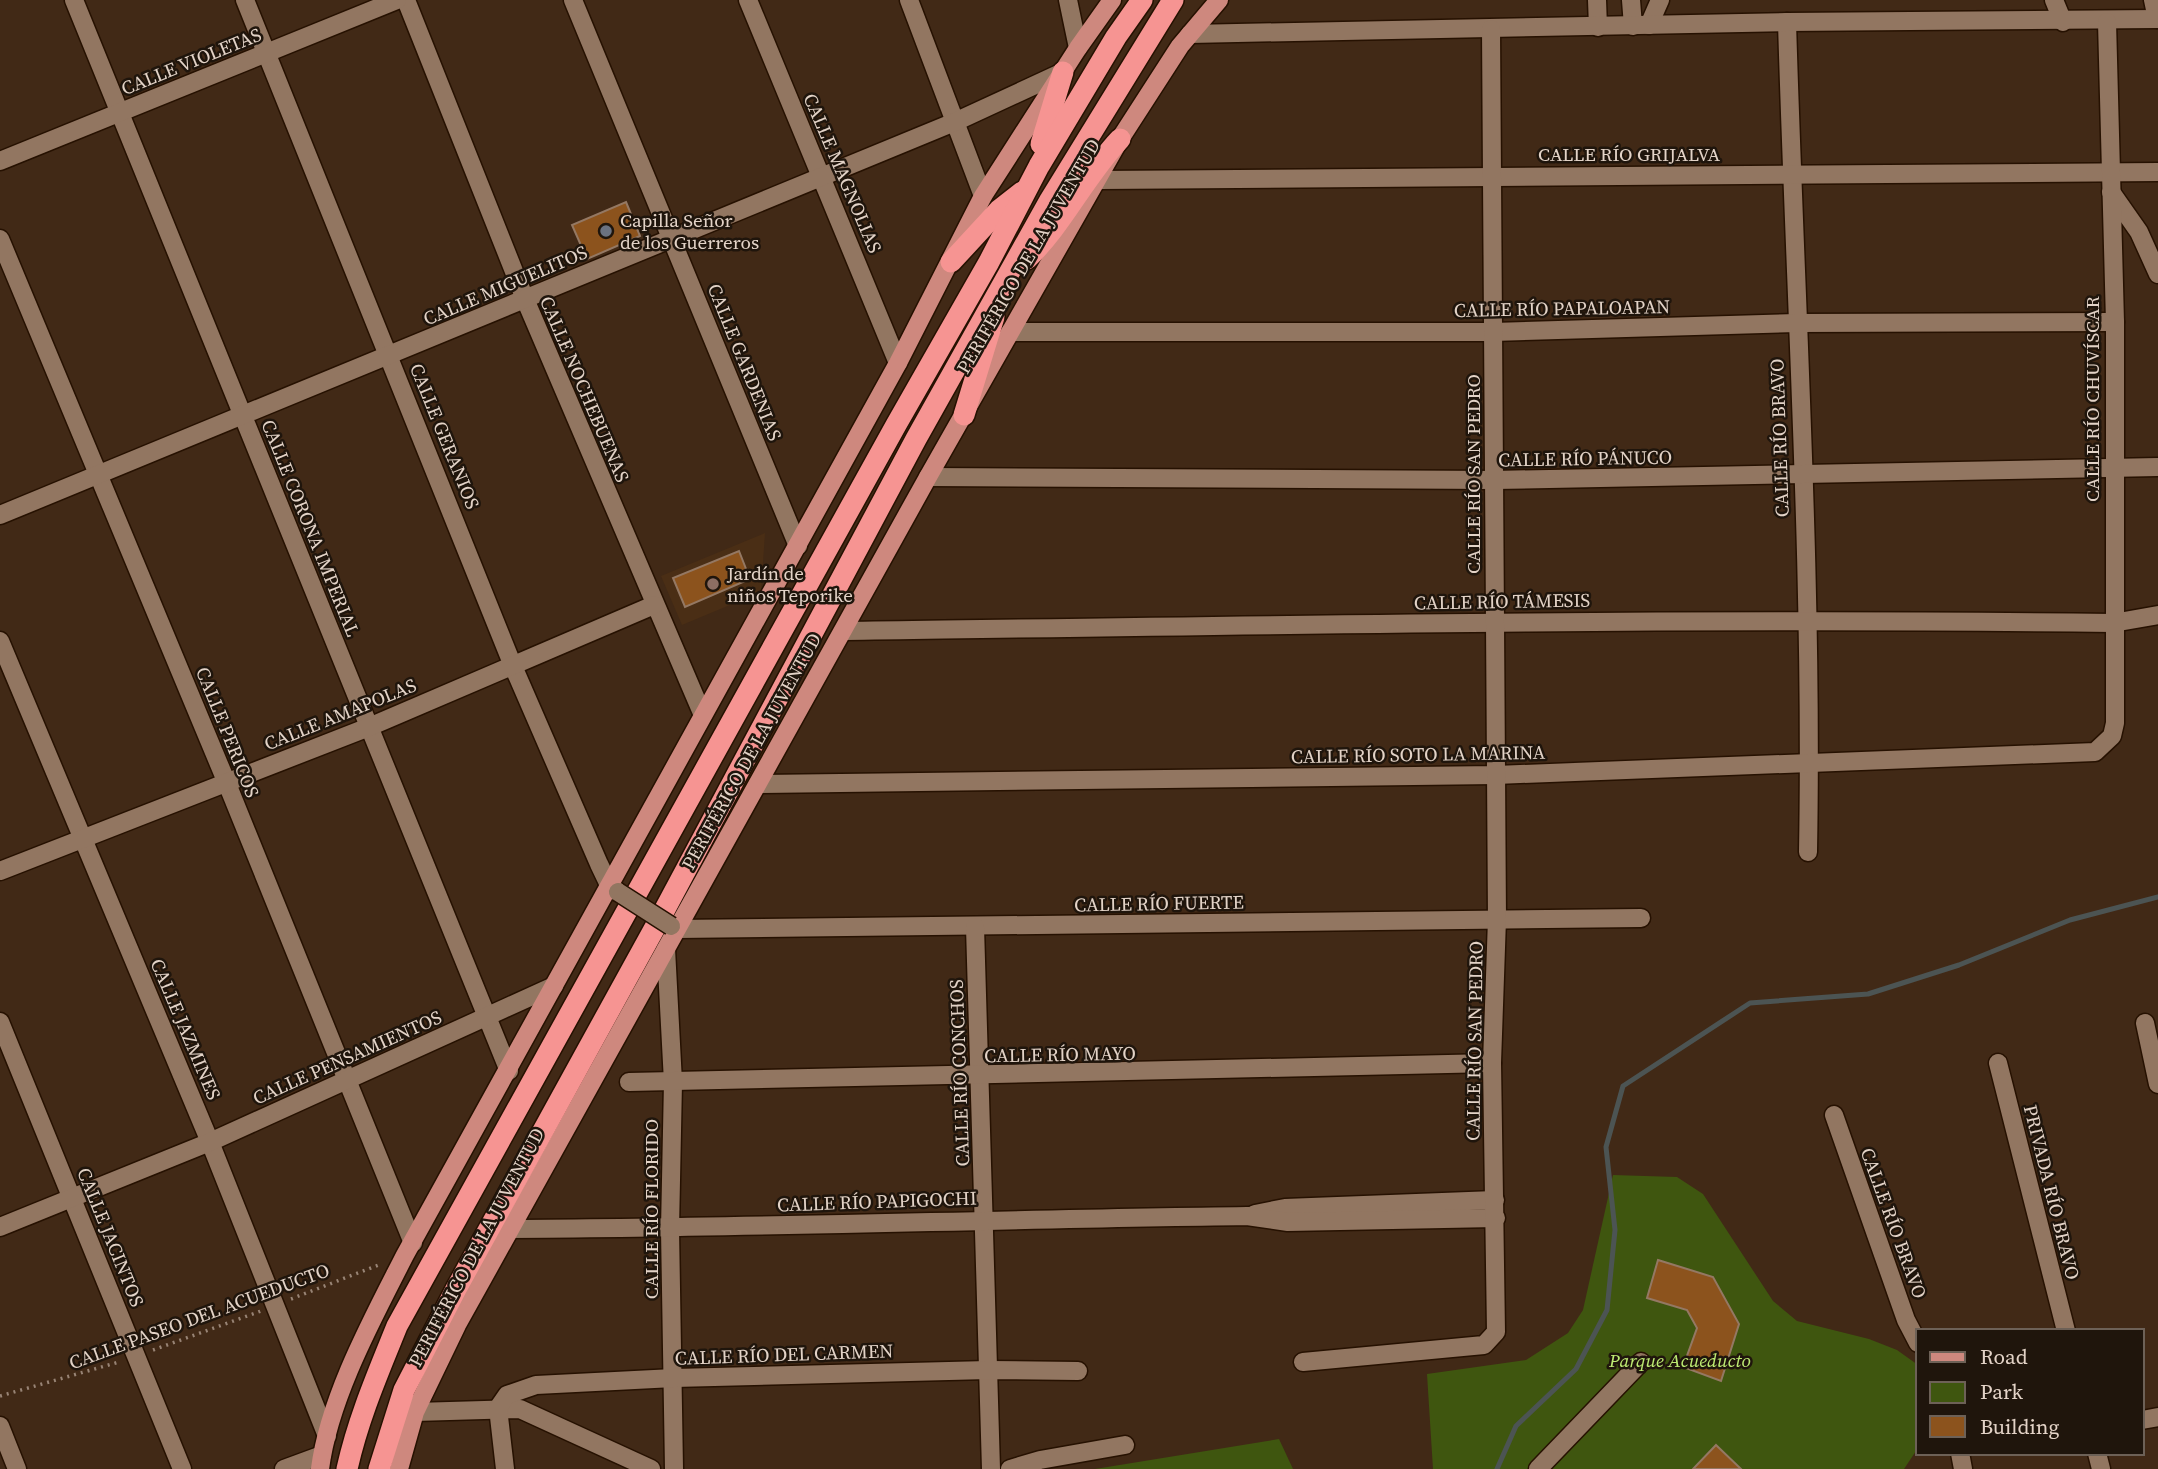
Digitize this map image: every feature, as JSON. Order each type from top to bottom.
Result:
[{"type":"highway","name":"PERIFÉRICO DE LA JUVENTUD","points":[[347,1469],[358,1425],[397,1326],[889,437],[989,262],[1039,166],[1116,37],[1142,0]]},
{"type":"highway","name":"PERIFÉRICO DE LA JUVENTUD","points":[[379,1469],[404,1390],[456,1289],[664,911],[916,439],[1057,188],[1173,0]]},
{"type":"highway","points":[[1039,166],[1040,145],[1063,72]]},
{"type":"highway","points":[[1010,275],[1046,238],[1092,172],[1120,139]]},
{"type":"highway","points":[[951,262],[1007,201],[1027,189]]},
{"type":"highway","points":[[964,415],[990,335],[998,296]]},
{"type":"main road","points":[[321,1462],[327,1436],[349,1376],[409,1249],[554,986],[614,889],[702,713],[898,363],[983,196],[1077,48],[1112,0]]},
{"type":"main road","name":"PERIFÉRICO DE LA JUVENTUD","points":[[399,1469],[415,1412],[433,1372],[509,1229],[666,949],[674,927],[845,631],[1010,332],[1100,180],[1120,139],[1190,34],[1219,0]]},
{"type":"street","name":"CALLE CORONA IMPERIAL","points":[[74,0],[509,1071]]},
{"type":"street","name":"CALLE GERANIOS","points":[[245,0],[513,666],[614,889]]},
{"type":"street","name":"CALLE VIOLETAS","points":[[0,161],[397,0]]},
{"type":"street","name":"CALLE NOCHEBUENAS","points":[[406,0],[524,299],[702,713]]},
{"type":"street","name":"CALLE GARDENIAS","points":[[573,0],[798,545]]},
{"type":"street","name":"CALLE MAGNOLIAS","points":[[748,0],[898,363]]},
{"type":"street","points":[[909,0],[957,121],[983,196]]},
{"type":"street","points":[[1068,0],[1077,48]]},
{"type":"street","points":[[1597,0],[1598,26]]},
{"type":"street","points":[[1631,0],[1641,25]]},
{"type":"street","points":[[1641,25],[1660,0]]},
{"type":"street","points":[[2054,0],[2063,22]]},
{"type":"street","points":[[1190,34],[1787,22],[2107,22],[2157,19],[2153,0]]},
{"type":"street","name":"CALLE RÍO BRAVO","points":[[1787,22],[1810,764],[1808,852]]},
{"type":"street","name":"CALLE RÍO CHUVÍSCAR","points":[[2078,755],[2095,752],[2106,744],[2115,723],[2115,322],[2107,22]]},
{"type":"street","name":"CALLE RÍO SAN PEDRO","points":[[1303,1362],[1483,1345],[1493,1338],[1497,1324],[1492,1063],[1497,919],[1491,29]]},
{"type":"street","name":"CALLE MIGUELITOS","points":[[0,515],[957,121],[1063,72]]},
{"type":"street","name":"CALLE RÍO GRIJALVA","points":[[1100,180],[2158,172]]},
{"type":"street","points":[[2110,192],[2139,232],[2158,274]]},
{"type":"street","name":"CALLE PERICOS","points":[[0,239],[348,1080],[409,1249]]},
{"type":"street","name":"CALLE RÍO PAPALOAPAN","points":[[1010,332],[1493,332],[1797,323],[2115,322]]},
{"type":"street","name":"CALLE RÍO PÁNUCO","points":[[929,477],[1494,480],[2113,465],[2158,467]]},
{"type":"street","name":"CALLE AMAPOLAS","points":[[0,871],[369,727],[654,605]]},
{"type":"street","name":"CALLE RÍO TÁMESIS","points":[[845,631],[1805,620],[2113,623],[2158,615]]},
{"type":"street","name":"CALLE JAZMINES","points":[[0,641],[210,1142],[273,1306],[327,1436]]},
{"type":"street","name":"CALLE RÍO SOTO LA MARINA","points":[[758,784],[1496,775],[2078,755]]},
{"type":"street","points":[[614,889],[674,927]]},
{"type":"street","name":"CALLE RÍO FUERTE","points":[[674,927],[975,927],[1641,918]]},
{"type":"street","name":"CALLE RÍO CONCHOS","points":[[975,927],[991,1469]]},
{"type":"street","name":"CALLE RÍO FLORIDO","points":[[666,949],[673,1082],[670,1229],[674,1469]]},
{"type":"street","name":"CALLE PENSAMIENTOS","points":[[0,1227],[210,1142],[554,986]]},
{"type":"street","name":"CALLE JACINTOS","points":[[0,1022],[182,1469]]},
{"type":"street","points":[[2145,1023],[2158,1084]]},
{"type":"street","name":"CALLE RÍO MAYO","points":[[629,1082],[980,1077],[1492,1063]]},
{"type":"street","name":"PRIVADA RÍO BRAVO","points":[[1997,1063],[2065,1329]]},
{"type":"street","name":"CALLE RÍO BRAVO","points":[[1834,1115],[1906,1320],[1916,1339]]},
{"type":"street","name":"CALLE RÍO PAPIGOCHI","points":[[509,1229],[670,1229],[985,1219],[1247,1216],[1288,1222],[1496,1209]]},
{"type":"street","points":[[1538,1469],[1641,1363]]},
{"type":"street","name":"CALLE RÍO DEL CARMEN","points":[[498,1408],[508,1395],[537,1385],[674,1378],[988,1370],[1078,1371]]},
{"type":"street","points":[[415,1412],[498,1408],[532,1413],[651,1469]]},
{"type":"street","points":[[498,1408],[505,1469]]},
{"type":"street","points":[[0,1426],[17,1469]]},
{"type":"street","points":[[1010,1469],[1040,1460],[1125,1445]]},
{"type":"street","points":[[284,1469],[321,1462]]},
{"type":"path","name":"CALLE PASEO DEL ACUEDUCTO","points":[[0,1396],[77,1376],[137,1356],[273,1306],[409,1249]]},
{"type":"shaded area","name":"Jardín de niños Teporike","points":[[765,533],[761,592],[682,625],[661,576]]},
{"type":"green space","name":"Parque Acueducto","points":[[1613,1175],[1677,1177],[1703,1194],[1773,1301],[1797,1321],[1869,1339],[1897,1350],[1916,1364],[1916,1451],[1904,1469],[1433,1469],[1427,1374],[1526,1360],[1568,1333],[1583,1310]]},
{"type":"green space","points":[[1279,1439],[1293,1469],[1095,1469]]},
{"type":"building","name":"Capilla Señor de los Guerreros","points":[[626,202],[640,236],[587,259],[572,225]]},
{"type":"building","points":[[739,551],[750,579],[685,607],[673,578]]},
{"type":"building","points":[[1658,1260],[1713,1277],[1739,1324],[1721,1381],[1683,1367],[1697,1328],[1687,1310],[1647,1298]]},
{"type":"building","points":[[1716,1445],[1741,1469],[1693,1469]]},
{"type":"waterway","points":[[1497,1469],[1516,1426],[1576,1369],[1607,1310],[1615,1230],[1606,1147],[1623,1086],[1750,1003],[1868,994],[1959,965],[2070,920],[2158,897]]},
{"type":"place","name":"Capilla Señor de los Guerreros","points":[[606,231]]},
{"type":"place","name":"Jardín de niños Teporike","points":[[713,584]]}]
